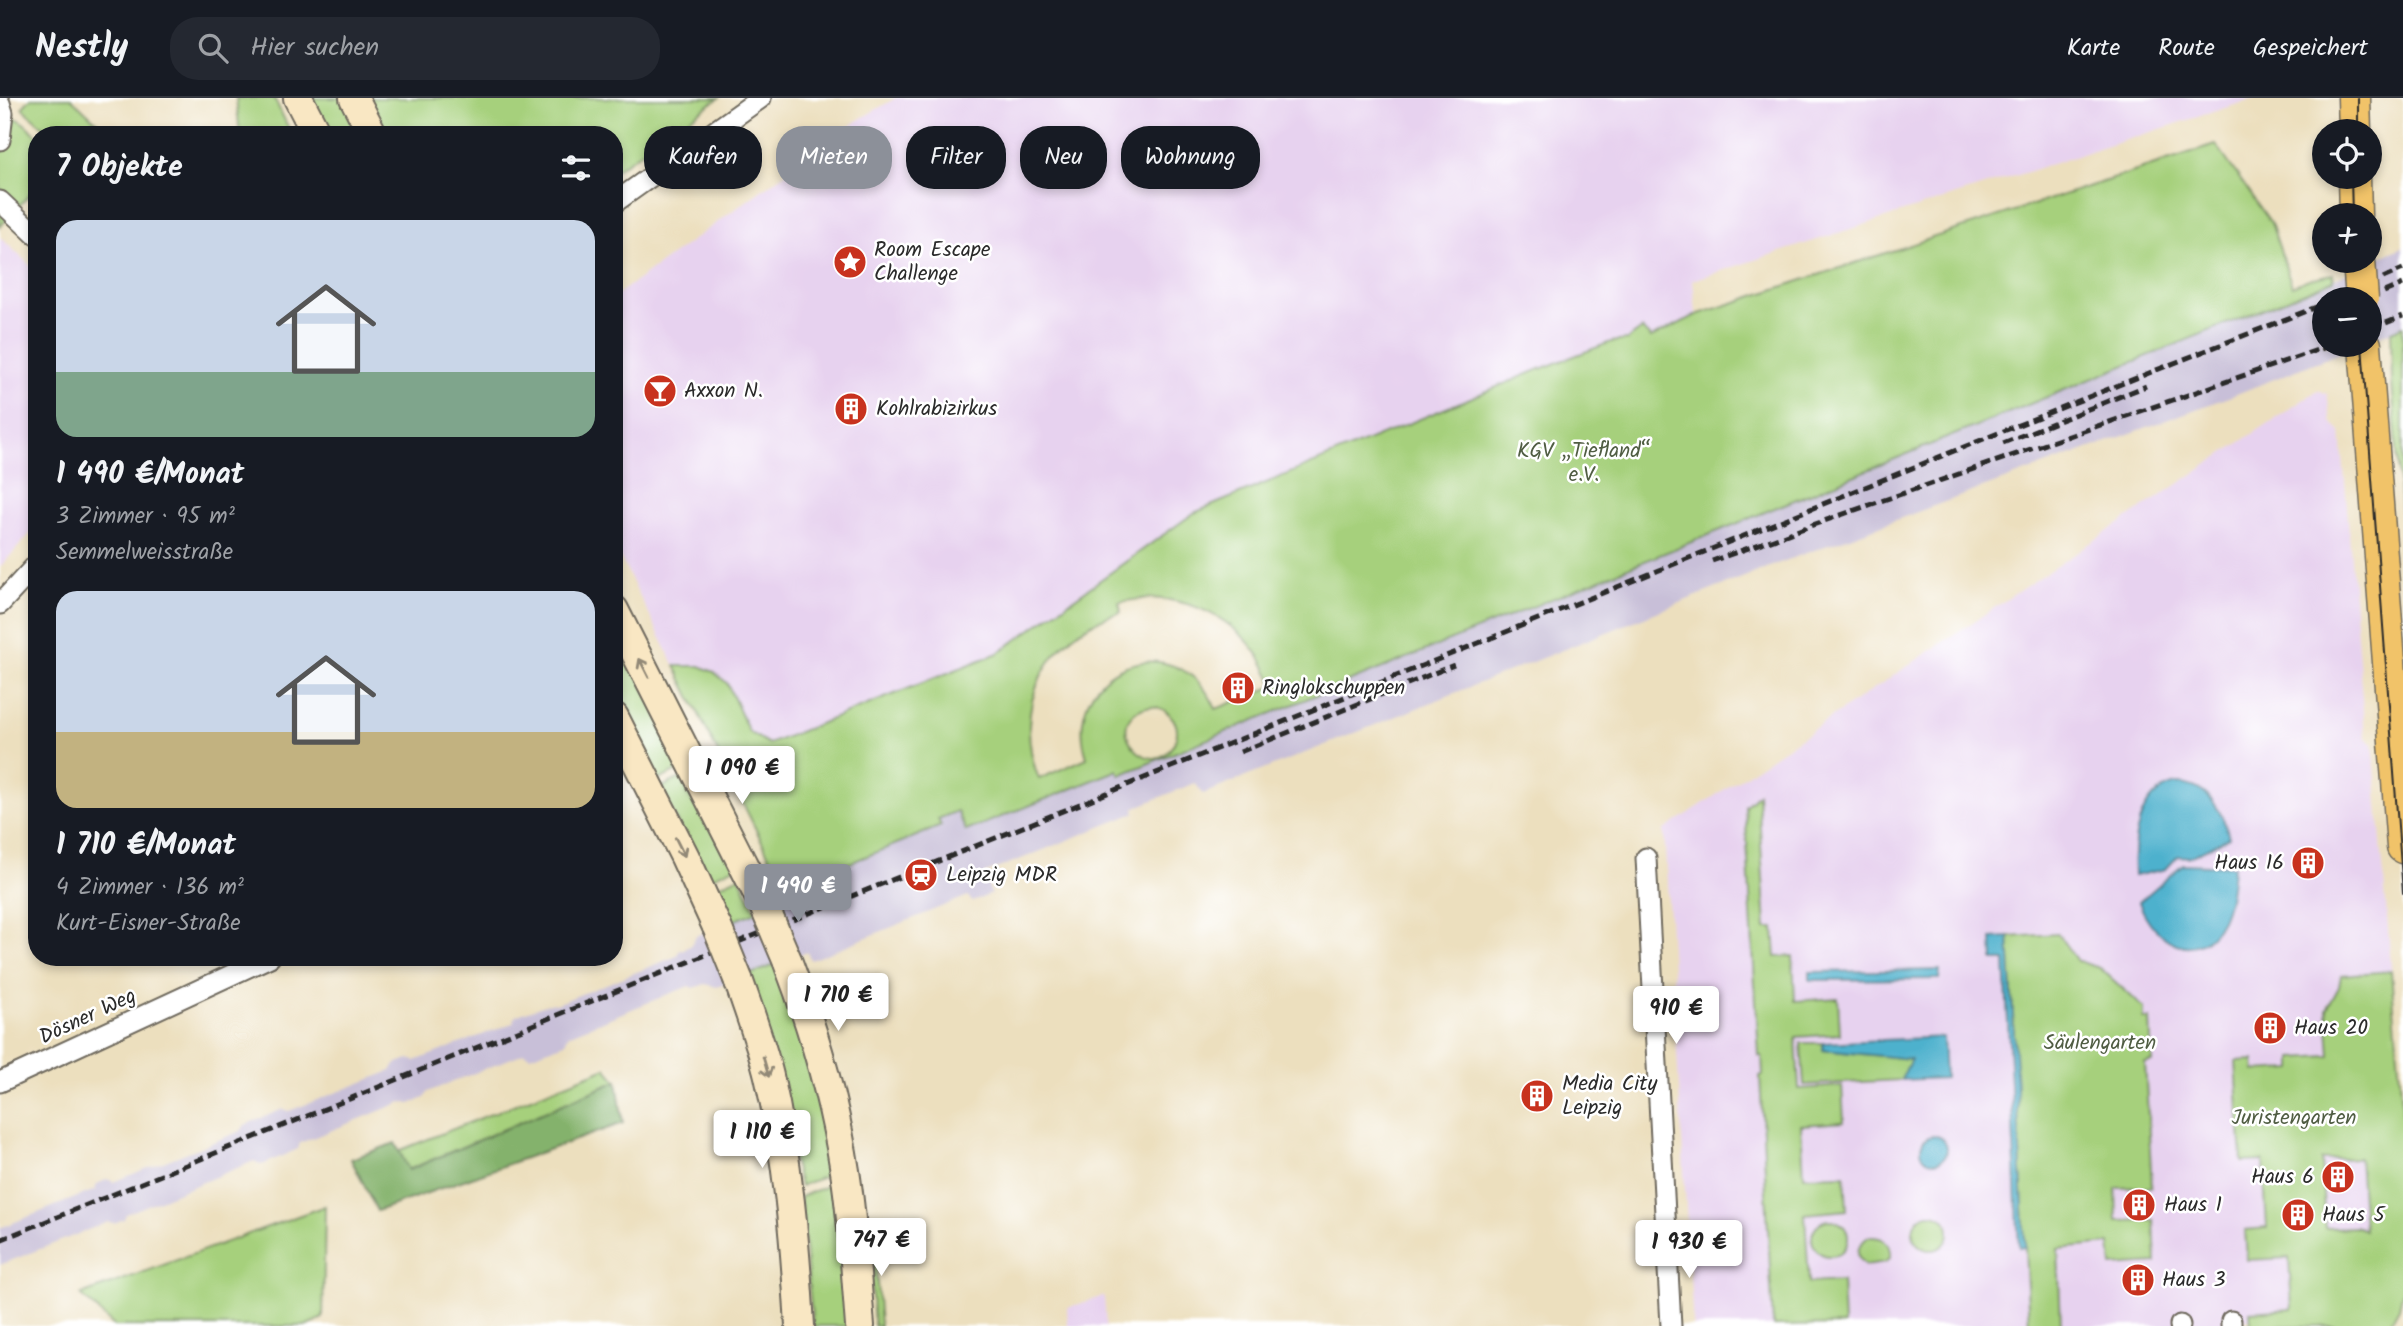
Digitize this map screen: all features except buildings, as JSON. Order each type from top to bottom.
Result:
[{"type":"main road","points":[[298,98],[312,126]]},
{"type":"main road","points":[[354,98],[368,126]]},
{"type":"main road","points":[[2354,98],[2355,119]]},
{"type":"main road","points":[[2366,357],[2403,847]]},
{"type":"main road","points":[[623,628],[765,908],[804,1003],[821,1060],[841,1146],[853,1234],[860,1326]]},
{"type":"main road","points":[[623,736],[685,857],[717,927],[738,979],[768,1073],[779,1121],[790,1196],[800,1326]]},
{"type":"street","points":[[623,197],[761,98]]},
{"type":"street","points":[[0,103],[3,113],[0,140]]},
{"type":"street","points":[[0,201],[28,227]]},
{"type":"street","points":[[0,604],[28,574]]},
{"type":"street","points":[[1646,858],[1671,1326]]},
{"type":"street","name":"Dösner Weg","points":[[0,1082],[251,966]]},
{"type":"shaded area","points":[[896,98],[2256,98],[1693,280],[1696,315],[1650,338],[1642,329],[1627,341],[1611,342],[1540,369],[1194,513],[998,653],[769,744],[749,732],[727,683],[714,672],[700,666],[675,666],[623,563],[623,290],[776,180],[776,189],[892,189],[892,126],[850,126]]},
{"type":"shaded area","points":[[0,237],[28,263],[28,536],[0,567]]},
{"type":"shaded area","points":[[2403,247],[2403,326],[2382,335],[2382,287],[2316,287],[2346,273],[2382,273],[2382,257]]},
{"type":"shaded area","points":[[2312,289],[2312,357],[2329,357],[2234,395],[1774,565],[1203,794],[1195,783],[1134,808],[1135,813],[984,874],[991,894],[972,902],[968,896],[811,960],[807,952],[717,987],[705,984],[694,988],[689,986],[568,1035],[565,1043],[530,1056],[524,1053],[428,1092],[425,1098],[410,1104],[402,1102],[300,1143],[298,1149],[262,1165],[254,1161],[126,1214],[124,1219],[108,1222],[0,1265],[0,1228],[95,1190],[97,1184],[108,1179],[113,1182],[241,1131],[245,1125],[283,1109],[289,1111],[391,1071],[395,1064],[409,1059],[415,1061],[513,1023],[515,1016],[550,1003],[556,1004],[677,956],[679,951],[690,946],[696,936],[785,900],[781,891],[940,826],[938,819],[958,811],[966,831],[1118,770],[1121,775]]},
{"type":"shaded area","points":[[2318,390],[2327,394],[2331,422],[2341,432],[2365,737],[2373,744],[2401,1089],[2356,1091],[2370,1326],[2251,1326],[2250,1319],[2223,1322],[2223,1326],[1693,1326],[1664,830]]},
{"type":"shaded area","points":[[1104,1296],[1106,1326],[1068,1326],[1067,1308]]},
{"type":"green space","points":[[31,98],[71,98],[101,126],[42,126],[22,108]]},
{"type":"green space","points":[[236,98],[274,98],[288,126],[239,126]]},
{"type":"green space","points":[[308,98],[343,98],[357,126],[322,126]]},
{"type":"green space","points":[[367,98],[719,98],[679,126],[644,126],[644,150],[623,165],[623,126],[382,126]]},
{"type":"green space","points":[[0,112],[20,120],[28,127],[28,196],[0,227]]},
{"type":"green space","name":"KGV „Tiefland“ e.V.","points":[[2216,145],[2271,223],[2292,286],[2333,274],[2334,280],[1120,775],[1118,770],[966,831],[957,811],[938,819],[941,826],[781,891],[769,856],[675,666],[700,666],[714,672],[727,683],[749,732],[769,744],[998,653],[1194,513],[1540,369],[1611,342],[1627,340],[1642,329],[1651,338],[1696,315]],"holes":[[[1148,598],[1169,600],[1208,612],[1241,635],[1254,649],[1274,686],[1216,709],[1198,682],[1176,667],[1151,662],[1126,666],[1105,679],[1090,699],[1083,726],[1087,758],[1039,779],[1031,752],[1029,725],[1032,700],[1041,676],[1054,655],[1072,637],[1095,622],[1121,612],[1119,602]],[[1151,706],[1158,707],[1173,719],[1177,731],[1173,745],[1163,756],[1152,758],[1141,754],[1132,745],[1127,734],[1127,722],[1135,713]]]},
{"type":"green space","points":[[2403,326],[2403,536],[2391,331]]},
{"type":"green space","points":[[623,646],[685,767],[657,781],[623,715]]},
{"type":"green space","points":[[689,774],[735,867],[706,880],[660,788]]},
{"type":"green space","points":[[1758,794],[1766,928],[1774,928],[1776,957],[1793,956],[1795,1001],[1838,998],[1840,1034],[1796,1037],[1799,1089],[1842,1086],[1844,1122],[1801,1125],[1804,1176],[1845,1175],[1847,1210],[1805,1214],[1809,1283],[1842,1281],[1844,1325],[1773,1326],[1760,1076],[1763,1075],[1762,1056],[1759,1056],[1745,806]]},
{"type":"green space","points":[[739,876],[756,912],[725,924],[710,890]]},
{"type":"green space","name":"Säulengarten","points":[[2058,934],[2077,961],[2100,968],[2144,1008],[2144,1019],[2150,1019],[2152,1062],[2145,1063],[2152,1187],[2116,1188],[2117,1221],[2154,1220],[2156,1263],[2112,1266],[2110,1244],[2058,1249],[2061,1326],[2029,1326],[2009,937]]},
{"type":"green space","points":[[779,963],[837,1172],[800,1186],[746,976]]},
{"type":"green space","name":"Juristengarten","points":[[2391,971],[2403,1116],[2403,1290],[2399,1308],[2389,1326],[2251,1326],[2250,1312],[2292,1309],[2289,1258],[2247,1260],[2245,1230],[2267,1228],[2263,1161],[2242,1162],[2236,1061],[2254,1060],[2255,1071],[2293,1069],[2293,1058],[2330,1056],[2327,1009],[2339,987],[2341,975]],"holes":[[[2359,1158],[2364,1230],[2358,1227],[2325,1228],[2321,1160]]]},
{"type":"green space","points":[[1801,1043],[1823,1043],[1823,1050],[1912,1059],[1901,1080],[1804,1085]]},
{"type":"green space","points":[[606,1068],[617,1081],[408,1170],[398,1151]]},
{"type":"green space","points":[[617,1081],[623,1123],[377,1211],[351,1159],[395,1143],[409,1170]]},
{"type":"green space","points":[[839,1181],[852,1326],[813,1326],[800,1197]]},
{"type":"green space","points":[[325,1206],[323,1318],[305,1326],[114,1326],[81,1295]]},
{"type":"green space","points":[[1931,1214],[1944,1219],[1949,1232],[1944,1245],[1931,1250],[1918,1245],[1913,1232],[1918,1219]]},
{"type":"green space","points":[[1830,1220],[1843,1225],[1848,1238],[1843,1251],[1830,1256],[1817,1251],[1812,1238],[1817,1225]]},
{"type":"green space","points":[[870,1222],[880,1326],[874,1326],[867,1223]]},
{"type":"green space","points":[[1868,1237],[1882,1239],[1888,1244],[1890,1258],[1886,1262],[1865,1265],[1861,1262],[1858,1251]]},
{"type":"water","points":[[2176,784],[2196,788],[2212,800],[2229,837],[2190,857],[2178,856],[2166,869],[2134,876],[2136,835],[2145,809],[2163,789]]},
{"type":"water","points":[[2183,864],[2233,866],[2230,893],[2222,920],[2212,935],[2200,943],[2188,946],[2165,938],[2154,928],[2139,902]]},
{"type":"water","points":[[2009,937],[2025,1247],[2019,1248],[2005,961],[1993,961],[1992,938]]},
{"type":"water","points":[[1940,970],[1939,979],[1810,980],[1810,972]]},
{"type":"water","points":[[1943,1037],[1945,1078],[1901,1080],[1911,1059],[1823,1050],[1823,1043]]},
{"type":"water","points":[[1934,1136],[1943,1140],[1947,1149],[1943,1158],[1934,1162],[1925,1158],[1921,1149],[1925,1140]]},
{"type":"tram line","points":[[2358,98],[2358,119]]},
{"type":"tram line","points":[[2351,189],[2352,203]]},
{"type":"tram line","points":[[2363,273],[2364,287]]},
{"type":"tram line","points":[[2363,357],[2403,893]]},
{"type":"railway","points":[[2383,278],[2403,269]]},
{"type":"railway","points":[[2384,292],[2403,284]]},
{"type":"railway","points":[[0,1240],[2312,309]]},
{"type":"railway","points":[[2386,323],[2403,316]]},
{"type":"railway","points":[[1712,561],[2312,352]]},
{"type":"railway","points":[[2003,443],[2146,386]]},
{"type":"railway","points":[[1240,752],[1454,665]]},
{"type":"place","name":"Room Escape Challenge","points":[[850,262]]},
{"type":"place","name":"Axxon N.","points":[[660,391]]},
{"type":"place","name":"Kohlrabizirkus","points":[[851,409]]},
{"type":"place","name":"Ringlokschuppen","points":[[1238,688]]},
{"type":"place","name":"Haus 16","points":[[2308,863]]},
{"type":"place","name":"Leipzig MDR","points":[[921,875]]},
{"type":"place","name":"Haus 20","points":[[2270,1028]]},
{"type":"place","name":"Media City Leipzig","points":[[1537,1096]]},
{"type":"place","name":"Haus 6","points":[[2338,1177]]},
{"type":"place","name":"Haus 1","points":[[2139,1205]]},
{"type":"place","name":"Haus 5","points":[[2298,1215]]},
{"type":"place","name":"Haus 3","points":[[2138,1280]]}]
